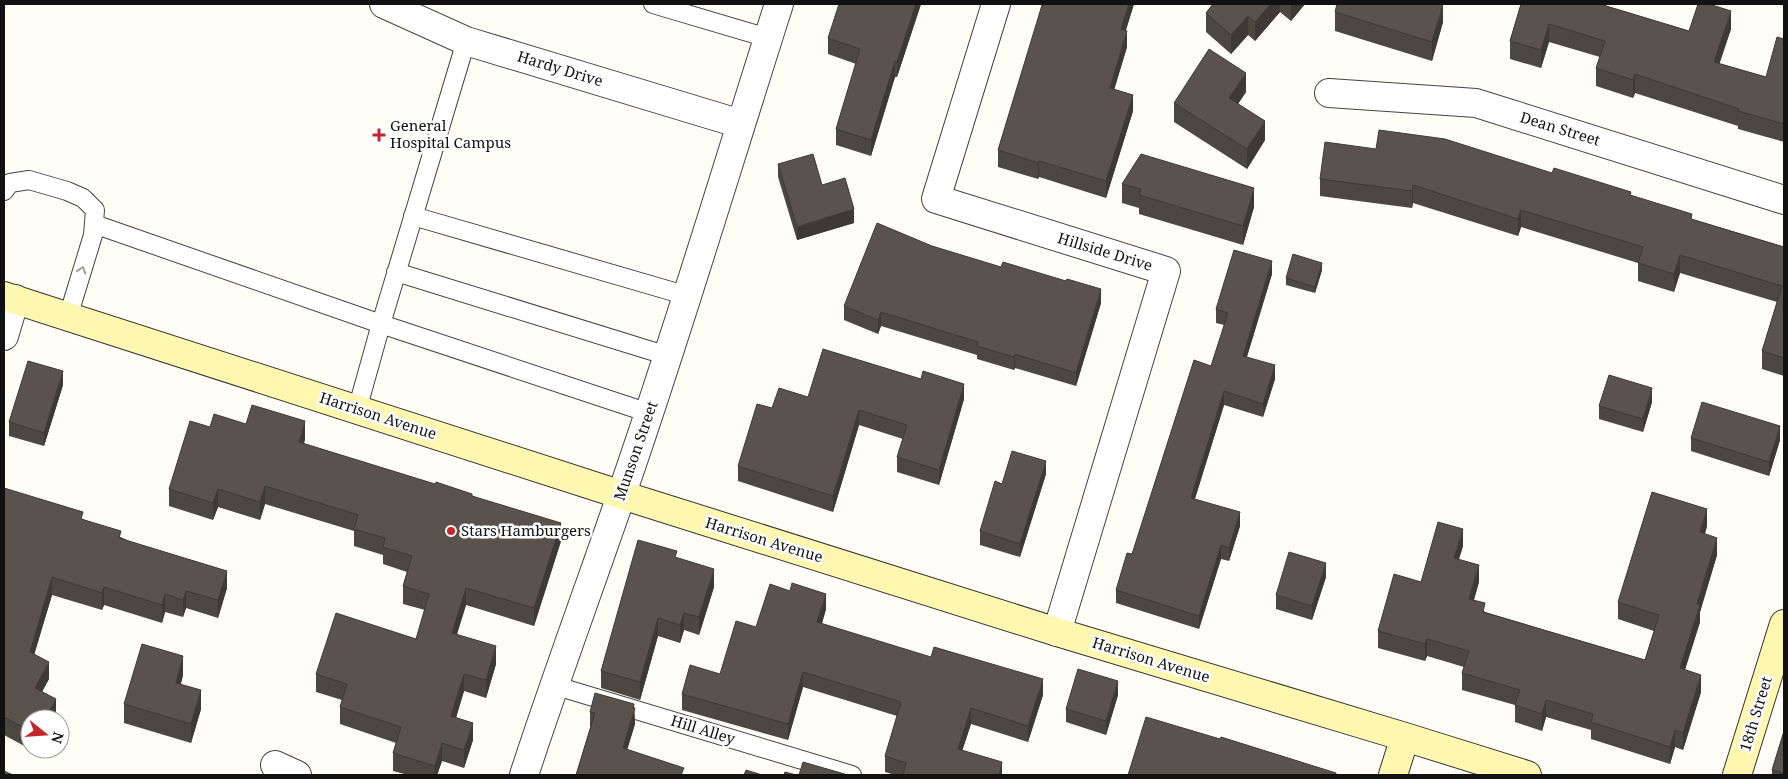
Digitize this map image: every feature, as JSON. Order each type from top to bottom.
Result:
[{"type":"main road","name":"Harrison Avenue","points":[[10,298],[622,495],[1057,632],[1405,736],[1527,775]]},
{"type":"main road","name":"18th Street","points":[[1737,775],[1784,624]]},
{"type":"main road","points":[[1393,775],[1405,736]]},
{"type":"street","name":"Hardy Drive","points":[[384,4],[466,41],[741,124]]},
{"type":"street","name":"Munson Street","points":[[524,775],[622,495],[688,296],[779,4]]},
{"type":"street","name":"Hillside Drive","points":[[996,4],[936,200],[1166,271],[1057,632]]},
{"type":"street","name":"Dean Street","points":[[1330,93],[1476,103],[1784,200]]},
{"type":"street","points":[[4,336],[10,298]]},
{"type":"lane","points":[[653,4],[768,38]]},
{"type":"lane","points":[[357,410],[396,272],[466,41]]},
{"type":"lane","points":[[4,191],[10,183],[29,180],[83,198],[95,210],[93,235],[68,317]]},
{"type":"lane","points":[[413,216],[688,296]]},
{"type":"lane","points":[[94,224],[381,324],[649,413]]},
{"type":"lane","points":[[396,272],[668,356]]},
{"type":"lane","name":"Hill Alley","points":[[554,685],[852,775]]},
{"type":"building","points":[[839,4],[916,4],[897,62],[895,61],[871,140],[836,129],[860,49],[828,38]]},
{"type":"building","points":[[1129,4],[1121,29],[1127,31],[1110,88],[1133,95],[1106,181],[998,150],[1042,5]]},
{"type":"building","points":[[1213,4],[1271,4],[1255,22],[1248,16],[1231,35],[1206,13]]},
{"type":"building","points":[[1337,4],[1443,4],[1432,42],[1335,12]]},
{"type":"building","points":[[1521,4],[1604,4],[1689,31],[1698,4],[1709,4],[1731,11],[1714,62],[1766,77],[1777,37],[1784,39],[1784,124],[1738,111],[1739,109],[1635,74],[1633,80],[1596,68],[1605,41],[1549,24],[1541,50],[1510,41]]},
{"type":"building","points":[[1209,49],[1246,73],[1229,98],[1265,121],[1247,149],[1174,103]]},
{"type":"building","points":[[1379,130],[1445,139],[1552,173],[1554,168],[1631,192],[1630,195],[1692,214],[1691,219],[1784,247],[1784,358],[1762,351],[1782,286],[1680,255],[1674,274],[1638,263],[1643,247],[1521,210],[1518,219],[1413,185],[1412,191],[1320,179],[1325,142],[1376,149]]},
{"type":"building","points":[[813,154],[822,185],[845,178],[854,209],[797,227],[778,164]]},
{"type":"building","points":[[1141,154],[1254,188],[1243,226],[1139,195],[1141,189],[1122,184]]},
{"type":"building","points":[[877,223],[932,246],[1001,267],[1003,262],[1066,281],[1067,279],[1101,289],[1076,373],[1015,354],[1014,357],[977,346],[978,342],[881,312],[878,320],[844,306]]},
{"type":"building","points":[[1234,250],[1272,261],[1243,356],[1275,365],[1263,404],[1224,391],[1191,498],[1240,512],[1229,548],[1221,545],[1199,616],[1116,590],[1127,553],[1132,554],[1194,360],[1211,366],[1228,313],[1216,309]]},
{"type":"building","points":[[1293,254],[1322,263],[1315,287],[1286,278]]},
{"type":"building","points":[[823,349],[921,379],[923,371],[964,384],[939,470],[897,457],[907,425],[859,410],[833,496],[738,466],[757,404],[772,408],[779,388],[808,397]]},
{"type":"building","points":[[28,361],[63,371],[44,433],[9,422]]},
{"type":"building","points":[[1609,375],[1652,388],[1643,419],[1599,406]]},
{"type":"building","points":[[1702,402],[1780,426],[1769,462],[1691,438]]},
{"type":"building","points":[[252,405],[305,421],[299,442],[435,484],[436,482],[472,494],[472,496],[561,523],[534,608],[466,588],[452,633],[496,646],[486,680],[464,674],[451,716],[473,723],[464,750],[442,743],[435,766],[393,753],[401,727],[340,707],[347,684],[316,674],[336,613],[416,639],[429,594],[403,586],[412,556],[383,547],[385,538],[354,529],[358,515],[265,486],[260,502],[218,489],[213,503],[169,489],[190,421],[210,427],[214,414],[246,424]]},
{"type":"building","points":[[1012,451],[1046,461],[1020,544],[980,531],[995,481],[1002,484]]},
{"type":"building","points":[[4,488],[83,512],[81,519],[121,531],[119,538],[227,571],[218,600],[186,591],[183,600],[165,594],[162,605],[104,587],[102,593],[52,577],[30,652],[49,662],[35,688],[56,699],[50,709],[20,709],[20,726],[4,717]]},
{"type":"building","points":[[1652,492],[1707,509],[1700,532],[1717,538],[1697,604],[1700,605],[1680,668],[1701,675],[1683,733],[1675,730],[1670,747],[1591,722],[1593,714],[1546,700],[1542,714],[1515,705],[1520,690],[1462,673],[1469,651],[1427,639],[1425,644],[1378,631],[1394,574],[1421,582],[1438,522],[1463,529],[1454,558],[1479,565],[1469,599],[1485,603],[1483,612],[1645,660],[1659,615],[1618,602]]},
{"type":"building","points":[[638,540],[677,551],[675,557],[714,569],[699,617],[684,613],[680,625],[658,618],[640,682],[601,671]]},
{"type":"building","points":[[1289,552],[1326,563],[1312,606],[1276,595]]},
{"type":"building","points":[[792,583],[826,594],[817,622],[931,657],[934,647],[1043,679],[1028,726],[971,708],[958,749],[1002,762],[999,775],[903,775],[906,763],[885,756],[901,702],[803,672],[788,724],[682,694],[690,665],[720,674],[736,621],[756,627],[770,584],[790,591]]},
{"type":"building","points":[[142,644],[183,656],[176,683],[201,690],[191,724],[124,704]]},
{"type":"building","points":[[1078,669],[1118,681],[1106,721],[1066,709]]},
{"type":"building","points":[[595,693],[634,704],[633,708],[635,708],[623,748],[684,768],[681,775],[576,775],[595,713],[590,712]]},
{"type":"building","points":[[1146,717],[1220,739],[1221,737],[1336,773],[1336,775],[1128,775]]},
{"type":"building","points":[[1784,731],[1784,773],[1772,770]]},
{"type":"building","points":[[803,762],[848,775],[799,775]]},
{"type":"building","points":[[746,770],[762,775],[744,775]]},
{"type":"building","points":[[4,771],[13,775],[4,775]]},
{"type":"building","points":[[785,772],[796,775],[784,775]]},
{"type":"place","name":"General Hospital Campus","points":[[379,135]]},
{"type":"place","name":"Stars Hamburgers","points":[[451,531]]}]
